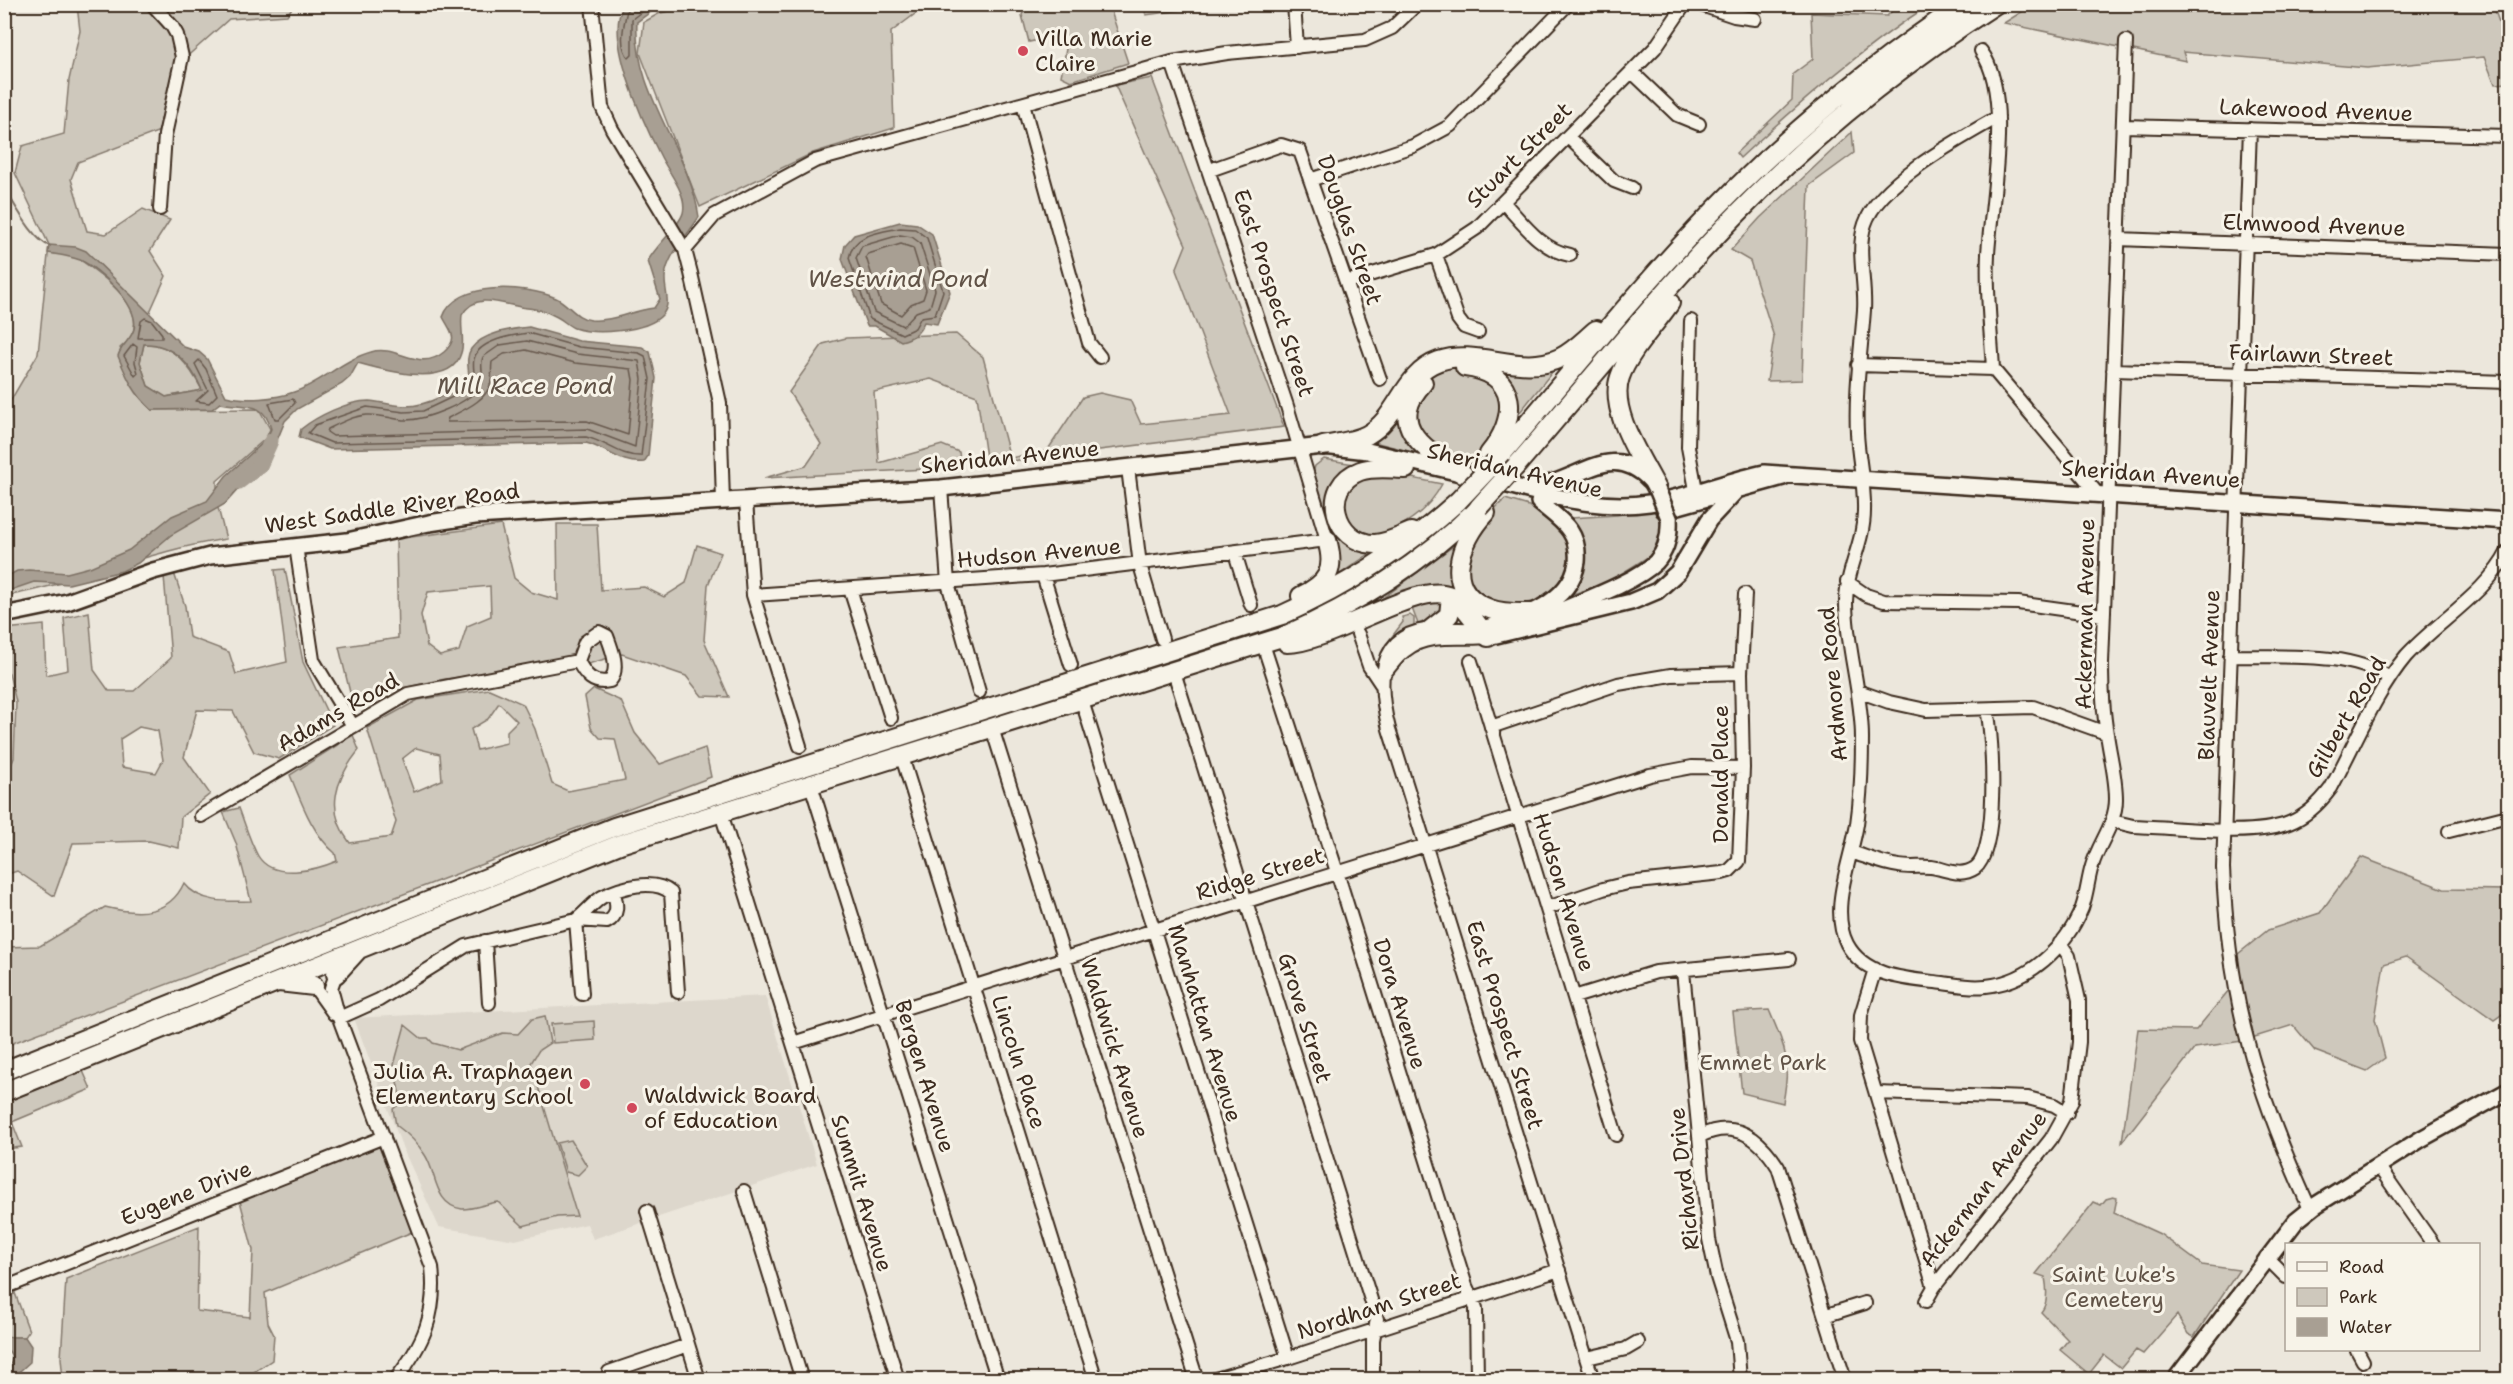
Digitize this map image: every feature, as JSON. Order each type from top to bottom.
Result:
[{"type":"highway","points":[[4,1071],[614,827],[1224,636],[1282,615],[1336,590],[1389,558],[1458,501],[1489,461],[1641,292],[1733,192],[1800,129],[1878,65],[1963,4]]},
{"type":"highway","points":[[4,1092],[620,844],[1264,644],[1324,618],[1386,582],[1485,508],[1521,468],[1557,419],[1718,235],[1759,192],[1848,111],[1922,54],[1996,4]]},
{"type":"highway","points":[[1658,489],[1618,410],[1619,378],[1718,235]]},
{"type":"highway","points":[[1323,446],[1356,440],[1374,431],[1388,416],[1410,381],[1431,364],[1464,357],[1526,366],[1553,361],[1574,350],[1641,292]]},
{"type":"highway","points":[[1463,474],[1423,448],[1413,433],[1409,420],[1412,401],[1428,379],[1445,370],[1465,367],[1489,373],[1503,385],[1510,401],[1508,420],[1489,461]]},
{"type":"highway","points":[[1406,469],[1370,469],[1350,476],[1336,495],[1335,506],[1339,523],[1356,540],[1373,544],[1391,540],[1437,520]]},
{"type":"highway","points":[[1485,508],[1462,549],[1458,567],[1461,580],[1472,598],[1488,609],[1532,613]]},
{"type":"highway","points":[[1224,636],[1319,585],[1331,566],[1327,540]]},
{"type":"highway","points":[[1264,644],[1293,644],[1328,633],[1421,594],[1437,592],[1451,596],[1484,633]]},
{"type":"highway","points":[[1430,630],[1449,615],[1451,596]]},
{"type":"highway","points":[[336,974],[359,948]]},
{"type":"highway","points":[[277,982],[314,986]]},
{"type":"main road","name":"Sheridan Avenue","points":[[723,502],[941,488],[1323,446],[1368,451],[1572,501],[1610,505],[1655,502],[1736,491],[1790,474]]},
{"type":"main road","name":"Sheridan Avenue","points":[[1300,449],[1406,469],[1583,512],[1626,515],[1664,510],[1764,473],[2102,493],[2508,521]]},
{"type":"main road","points":[[1504,484],[1547,485],[1591,466],[1612,462],[1637,469],[1658,489],[1669,518],[1669,533],[1664,549],[1649,567],[1520,629]]},
{"type":"main road","points":[[1520,629],[1631,602],[1652,594],[1678,572],[1713,514],[1736,491]]},
{"type":"main road","points":[[1698,496],[1700,535]]},
{"type":"main road","name":"West Saddle River Road","points":[[4,615],[67,602],[182,562],[232,552],[347,541],[475,516],[723,502]]},
{"type":"main road","points":[[1532,613],[1565,588],[1573,577],[1577,559],[1575,541],[1570,530],[1539,502]]},
{"type":"main road","name":"East Prospect Street","points":[[1484,633],[1532,613]]},
{"type":"main road","name":"East Prospect Street","points":[[1484,633],[1520,629]]},
{"type":"main road","points":[[2175,1380],[2282,1235],[2310,1209],[2421,1140],[2508,1091]]},
{"type":"street","points":[[152,4],[172,26],[177,35],[182,57],[165,135],[160,209]]},
{"type":"street","points":[[592,4],[602,107],[683,248],[720,403],[723,502]]},
{"type":"street","points":[[1294,4],[1297,47]]},
{"type":"street","points":[[683,248],[715,215],[815,161],[1172,62],[1227,53],[1365,40],[1392,28],[1417,4]]},
{"type":"street","points":[[1310,180],[1413,146],[1450,126],[1568,4]]},
{"type":"street","name":"Stuart Street","points":[[1346,282],[1436,255],[1464,238],[1503,202],[1632,72],[1663,39],[1685,4]]},
{"type":"street","points":[[1698,4],[1734,16],[1755,19]]},
{"type":"street","name":"Ackerman Avenue","points":[[1926,1301],[1934,1287],[2051,1138],[2067,1113],[2076,1085],[2080,1021],[2075,980],[2069,956],[2060,943],[2079,914],[2092,863],[2112,821],[2116,799],[2106,733],[2102,674],[2102,493],[2113,370],[2126,41]]},
{"type":"street","points":[[1981,51],[1987,59],[1991,74],[1998,117],[1988,273],[1993,369],[2102,493]]},
{"type":"street","name":"East Prospect Street","points":[[1172,62],[1210,170],[1327,540]]},
{"type":"street","points":[[1632,72],[1677,115],[1699,124]]},
{"type":"street","points":[[1023,104],[1089,343],[1100,357]]},
{"type":"street","name":"Ardmore Road","points":[[1875,969],[1862,963],[1854,954],[1842,932],[1840,909],[1857,823],[1862,764],[1862,721],[1848,623],[1847,582],[1862,532],[1864,512],[1857,430],[1858,365],[1864,306],[1863,232],[1870,213],[1885,195],[1914,170],[1951,143],[1998,117]]},
{"type":"street","name":"Lakewood Avenue","points":[[2123,126],[2508,136]]},
{"type":"street","name":"Blauvelt Avenue","points":[[2250,129],[2224,829],[2224,907],[2241,1021],[2265,1104],[2310,1209]]},
{"type":"street","points":[[1568,137],[1614,180],[1632,188]]},
{"type":"street","name":"Douglas Street","points":[[1210,170],[1277,146],[1287,145],[1300,151],[1380,379]]},
{"type":"street","points":[[1503,202],[1545,246],[1557,253],[1570,255]]},
{"type":"street","name":"Elmwood Avenue","points":[[2118,239],[2508,254]]},
{"type":"street","points":[[1436,255],[1458,319],[1464,327],[1478,332]]},
{"type":"street","points":[[1691,321],[1688,447],[1698,496]]},
{"type":"street","points":[[1858,365],[1993,369]]},
{"type":"street","name":"Fairlawn Street","points":[[2113,370],[2508,382]]},
{"type":"street","points":[[1128,468],[1140,565],[1162,639]]},
{"type":"street","points":[[941,488],[948,583],[980,692]]},
{"type":"street","points":[[746,501],[753,596],[800,746]]},
{"type":"street","name":"Hudson Avenue","points":[[753,596],[1043,575],[1140,565],[1327,540]]},
{"type":"street","points":[[296,546],[313,660],[353,726]]},
{"type":"street","name":"Gilbert Road","points":[[2112,821],[2133,826],[2224,829],[2277,827],[2290,823],[2313,809],[2331,788],[2390,678],[2419,642],[2493,574],[2508,551]]},
{"type":"street","points":[[1235,552],[1251,605]]},
{"type":"street","points":[[1043,575],[1071,665]]},
{"type":"street","points":[[1847,582],[1866,595],[1884,601],[2019,603],[2103,615]]},
{"type":"street","points":[[850,589],[891,717]]},
{"type":"street","name":"Donald Place","points":[[1547,909],[1603,889],[1628,883],[1729,871],[1735,867],[1741,854],[1743,768],[1741,673],[1745,594]]},
{"type":"street","name":"East Prospect Street","points":[[1484,633],[1430,630],[1414,633],[1395,645],[1385,658],[1382,679],[1389,729],[1593,1380]]},
{"type":"street","name":"East Prospect Street","points":[[1382,679],[1403,652],[1417,643],[1484,633]]},
{"type":"street","name":"East Prospect Street","points":[[1358,634],[1368,662],[1382,679]]},
{"type":"street","name":"Dora Avenue","points":[[1264,644],[1466,1286],[1476,1308],[1478,1380]]},
{"type":"street","points":[[2230,656],[2339,660],[2369,667],[2390,678]]},
{"type":"street","name":"Adams Road","points":[[201,816],[353,726],[420,690],[578,661]]},
{"type":"street","name":"Hudson Avenue","points":[[1471,661],[1616,1135]]},
{"type":"street","name":"Grove Street","points":[[1174,672],[1377,1318],[1373,1380]]},
{"type":"street","points":[[1491,727],[1592,691],[1626,682],[1680,674],[1741,673]]},
{"type":"street","points":[[1858,691],[1888,702],[1926,710],[2033,707],[2106,733]]},
{"type":"street","name":"Manhattan Avenue","points":[[1082,701],[1288,1358]]},
{"type":"street","points":[[1851,852],[1886,864],[1927,867],[1952,873],[1968,872],[1981,862],[1987,849],[1993,750],[1987,709]]},
{"type":"street","name":"Waldwick Avenue","points":[[992,728],[1197,1380]]},
{"type":"street","name":"Lincoln Place","points":[[902,757],[1096,1380]]},
{"type":"street","name":"Ridge Street","points":[[793,1043],[1246,900],[1519,817],[1617,784],[1677,768],[1743,768]]},
{"type":"street","name":"Bergen Avenue","points":[[811,785],[998,1380]]},
{"type":"street","name":"Summit Avenue","points":[[721,813],[898,1380]]},
{"type":"street","points":[[2449,831],[2508,816]]},
{"type":"street","points":[[576,920],[601,898],[614,893],[642,885],[665,887],[671,893],[673,907],[678,992]]},
{"type":"street","points":[[339,1018],[380,1000],[453,952],[485,941],[576,920],[594,922],[612,920],[617,907],[614,893]]},
{"type":"street","points":[[576,920],[582,994]]},
{"type":"street","points":[[485,941],[489,1003]]},
{"type":"street","points":[[1934,1287],[1863,1054],[1859,1027],[1875,969],[1898,977],[1986,986],[2002,983],[2029,971],[2060,943]]},
{"type":"street","points":[[1574,997],[1656,972],[1789,959]]},
{"type":"street","name":"Richard Drive","points":[[1683,971],[1709,1239],[1717,1277],[1737,1341],[1740,1380]]},
{"type":"street","points":[[336,974],[331,988],[339,1018],[428,1253],[434,1283],[432,1314],[425,1335],[415,1355],[395,1380]]},
{"type":"street","points":[[314,986],[339,1018]]},
{"type":"street","points":[[1876,1093],[2028,1098],[2054,1105],[2067,1113]]},
{"type":"street","points":[[1700,1136],[1717,1129],[1736,1130],[1753,1138],[1771,1155],[1779,1167],[1845,1380]]},
{"type":"street","name":"Eugene Drive","points":[[4,1288],[384,1137]]},
{"type":"street","points":[[2379,1167],[2432,1243]]},
{"type":"street","points":[[744,1191],[802,1380]]},
{"type":"street","points":[[647,1211],[699,1380]]},
{"type":"street","points":[[2266,1257],[2285,1276]]},
{"type":"street","name":"Nordham Street","points":[[1212,1380],[1288,1358],[1559,1270]]},
{"type":"street","points":[[1827,1316],[1865,1303]]},
{"type":"street","points":[[1587,1358],[1626,1349],[1638,1342]]},
{"type":"street","points":[[609,1372],[688,1345]]},
{"type":"shaded area","name":"Julia A. Traphagen Elementary School","points":[[765,996],[817,1164],[593,1239],[587,1224],[515,1240],[439,1227],[403,1149],[354,1018]]},
{"type":"green space","points":[[222,4],[230,8],[234,5],[294,5],[287,15],[229,19],[173,69],[173,126],[78,162],[71,179],[87,231],[106,234],[143,209],[170,220],[150,251],[166,276],[149,314],[93,258],[82,261],[116,289],[126,300],[132,312],[135,324],[131,336],[120,348],[152,410],[259,409],[270,429],[266,438],[217,481],[217,504],[226,539],[170,551],[60,583],[5,596],[5,410],[38,354],[49,245],[15,173],[22,146],[64,134],[69,80],[80,31],[77,5]]},
{"type":"green space","points":[[706,4],[927,5],[891,32],[894,128],[813,153],[700,207],[640,53],[644,22],[660,13]]},
{"type":"green space","points":[[1143,4],[1218,4],[1218,5],[1146,15]]},
{"type":"green space","points":[[2034,4],[2493,5],[2508,48],[2508,83],[2495,84],[2484,57],[2367,68],[2183,52],[2186,61],[2004,23]]},
{"type":"green space","points":[[1027,5],[1109,5],[1128,63],[1071,81],[1061,76],[1066,49],[1063,35],[1029,42],[1022,15]]},
{"type":"green space","points":[[1898,5],[1929,5],[1832,77],[1740,158],[1736,153],[1792,100],[1793,74],[1813,59],[1811,13],[1887,16]]},
{"type":"green space","points":[[1152,78],[1284,427],[987,464],[977,396],[931,379],[874,392],[879,463],[942,445],[959,452],[961,467],[764,478],[806,466],[821,444],[789,392],[823,344],[846,338],[956,334],[983,357],[1010,458],[1047,451],[1083,397],[1100,393],[1130,400],[1141,424],[1231,415],[1176,270],[1186,245],[1115,85]]},
{"type":"green space","points":[[1852,132],[1854,153],[1809,186],[1802,380],[1767,381],[1774,337],[1750,261],[1731,250],[1760,218]]},
{"type":"green space","points":[[144,344],[164,348],[180,358],[202,390],[165,397],[148,386],[140,362]]},
{"type":"green space","points":[[1484,363],[1557,366],[1512,422]]},
{"type":"green space","points":[[1448,368],[1465,369],[1497,386],[1504,414],[1481,455],[1468,465],[1434,452],[1409,408],[1426,377]]},
{"type":"green space","points":[[1404,397],[1420,454],[1366,440]]},
{"type":"green space","points":[[1324,459],[1360,465],[1331,505],[1375,550],[1331,580],[1336,551],[1313,473],[1315,466]]},
{"type":"green space","points":[[1367,469],[1442,484],[1429,503],[1403,525],[1371,538],[1349,528],[1340,498]]},
{"type":"green space","points":[[1505,499],[1542,510],[1556,519],[1617,515],[1658,508],[1661,529],[1653,554],[1601,585],[1551,599],[1500,603],[1487,600],[1473,589],[1465,546],[1483,520]]},
{"type":"green space","points":[[557,524],[597,524],[601,590],[644,587],[664,597],[686,583],[697,545],[721,553],[708,585],[704,640],[729,697],[702,696],[686,676],[622,654],[588,664],[547,665],[445,679],[384,692],[353,705],[339,647],[398,638],[396,539],[501,525],[514,578],[531,592],[558,600]],"holes":[[[490,586],[491,616],[467,626],[459,651],[440,656],[427,646],[421,615],[428,592]]]},
{"type":"green space","points":[[1452,547],[1457,549],[1454,572],[1501,616],[1478,624],[1436,585],[1420,588],[1391,601],[1375,604]]},
{"type":"green space","points":[[285,569],[303,662],[333,725],[279,759],[254,752],[233,711],[197,710],[184,757],[210,794],[181,817],[179,848],[149,841],[73,843],[54,896],[17,871],[5,875],[5,779],[14,758],[16,702],[9,673],[5,673],[5,629],[44,625],[46,675],[68,670],[64,618],[89,612],[94,670],[109,691],[134,691],[171,658],[164,576],[174,573],[185,606],[189,637],[229,652],[236,674],[287,662],[275,570]],"holes":[[[139,727],[158,731],[163,760],[156,773],[122,767],[120,739]]]},
{"type":"green space","points":[[1429,596],[1446,606],[1432,619],[1418,624],[1410,603]]},
{"type":"green space","points":[[1410,615],[1414,618],[1414,625],[1398,634],[1384,647],[1403,622],[1402,617]]},
{"type":"green space","points":[[489,689],[523,704],[535,729],[552,784],[568,791],[625,780],[615,739],[600,738],[591,728],[585,697],[594,689],[621,701],[635,733],[660,764],[705,748],[711,777],[5,1046],[5,947],[40,946],[105,907],[140,912],[161,907],[178,894],[184,883],[190,890],[205,898],[223,901],[251,901],[236,843],[223,812],[239,808],[258,856],[274,869],[307,870],[337,861],[335,853],[314,827],[290,775],[353,735],[359,750],[339,784],[336,795],[337,819],[350,843],[391,837],[396,822],[367,728],[418,700]],"holes":[[[499,703],[517,721],[507,731],[507,743],[477,750],[471,729],[488,719]],[[416,748],[440,754],[442,780],[414,792],[402,759]]]},
{"type":"green space","points":[[2361,857],[2444,889],[2508,890],[2508,1010],[2494,1020],[2406,957],[2384,964],[2375,1019],[2385,1058],[2367,1071],[2315,1051],[2293,1025],[2242,1041],[2195,1048],[2122,1142],[2138,1029],[2196,1030],[2229,990],[2228,962],[2268,930],[2320,913]]},
{"type":"green space","name":"Emmet Park","points":[[1769,1010],[1783,1045],[1787,1065],[1783,1103],[1742,1093],[1733,1012]]},
{"type":"green space","points":[[545,1016],[550,1043],[539,1050],[531,1063],[577,1216],[557,1217],[523,1226],[498,1202],[462,1209],[453,1206],[441,1195],[422,1150],[396,1125],[393,1109],[401,1103],[394,1065],[405,1025],[421,1038],[428,1038],[433,1043],[458,1050],[503,1033],[518,1034],[532,1019]]},
{"type":"green space","points":[[594,1021],[595,1040],[553,1043],[551,1024]]},
{"type":"green space","points":[[83,1071],[91,1089],[12,1122],[22,1147],[5,1149],[5,1102]]},
{"type":"green space","points":[[571,1140],[587,1166],[578,1175],[566,1172],[557,1143]]},
{"type":"green space","points":[[379,1146],[412,1232],[265,1293],[268,1323],[274,1335],[272,1360],[242,1380],[63,1379],[61,1358],[66,1279],[199,1226],[197,1311],[250,1317],[253,1250],[240,1201]]},
{"type":"green space","name":"Saint Luke's Cemetery","points":[[2117,1198],[2114,1213],[2160,1234],[2202,1265],[2239,1270],[2194,1337],[2188,1334],[2177,1315],[2143,1354],[2136,1350],[2121,1368],[2104,1355],[2089,1374],[2060,1350],[2068,1340],[2041,1312],[2046,1300],[2045,1277],[2036,1274],[2094,1202],[2101,1205],[2106,1199]]},
{"type":"green space","points":[[15,1293],[29,1331],[25,1337],[5,1337],[5,1297]]},
{"type":"water","points":[[624,5],[692,5],[652,11],[637,22],[638,48],[644,73],[652,97],[685,168],[699,217],[668,264],[665,277],[667,304],[662,315],[655,321],[633,328],[594,331],[574,328],[551,314],[538,310],[488,301],[474,303],[462,315],[462,348],[455,364],[444,371],[415,374],[383,370],[358,363],[350,377],[342,384],[297,409],[285,421],[273,450],[225,504],[171,535],[138,563],[122,571],[69,584],[34,582],[5,592],[4,578],[17,571],[67,573],[90,567],[129,550],[172,516],[207,501],[226,476],[266,440],[271,429],[264,413],[252,407],[220,403],[212,409],[152,410],[140,398],[118,356],[134,329],[131,310],[125,299],[98,271],[80,260],[48,253],[49,245],[76,247],[86,251],[184,347],[199,352],[207,359],[226,396],[251,399],[269,398],[294,392],[351,360],[371,352],[390,352],[426,360],[435,358],[452,343],[451,331],[443,317],[450,305],[477,291],[528,290],[556,298],[576,314],[591,320],[607,319],[654,308],[660,299],[648,261],[681,218],[684,206],[680,191],[653,141],[628,80],[622,58],[619,19]],"holes":[[[144,344],[164,347],[180,358],[193,373],[202,390],[166,397],[148,386],[140,362]]]},
{"type":"water","name":"Westwind Pond","points":[[900,222],[917,224],[932,234],[950,292],[937,324],[924,322],[915,335],[901,341],[875,326],[867,326],[842,259],[845,245],[854,235]]},
{"type":"water","name":"Mill Race Pond","points":[[529,327],[579,341],[642,347],[650,352],[656,378],[648,456],[644,462],[621,459],[586,443],[330,449],[299,437],[301,429],[324,414],[352,404],[369,401],[406,406],[423,404],[440,397],[469,378],[468,356],[471,349],[482,339],[497,333]]},
{"type":"water","points":[[4,1337],[25,1337],[31,1346],[30,1362],[11,1379],[5,1379],[5,1367],[11,1363],[12,1358],[5,1348]]},
{"type":"waterway","points":[[4,188],[37,237],[50,246]]},
{"type":"waterway","points":[[239,482],[260,466],[271,441]]},
{"type":"place","name":"Villa Marie Claire","points":[[1023,51]]},
{"type":"place","name":"Julia A. Traphagen Elementary School","points":[[585,1084]]},
{"type":"place","name":"Waldwick Board of Education","points":[[632,1108]]}]
